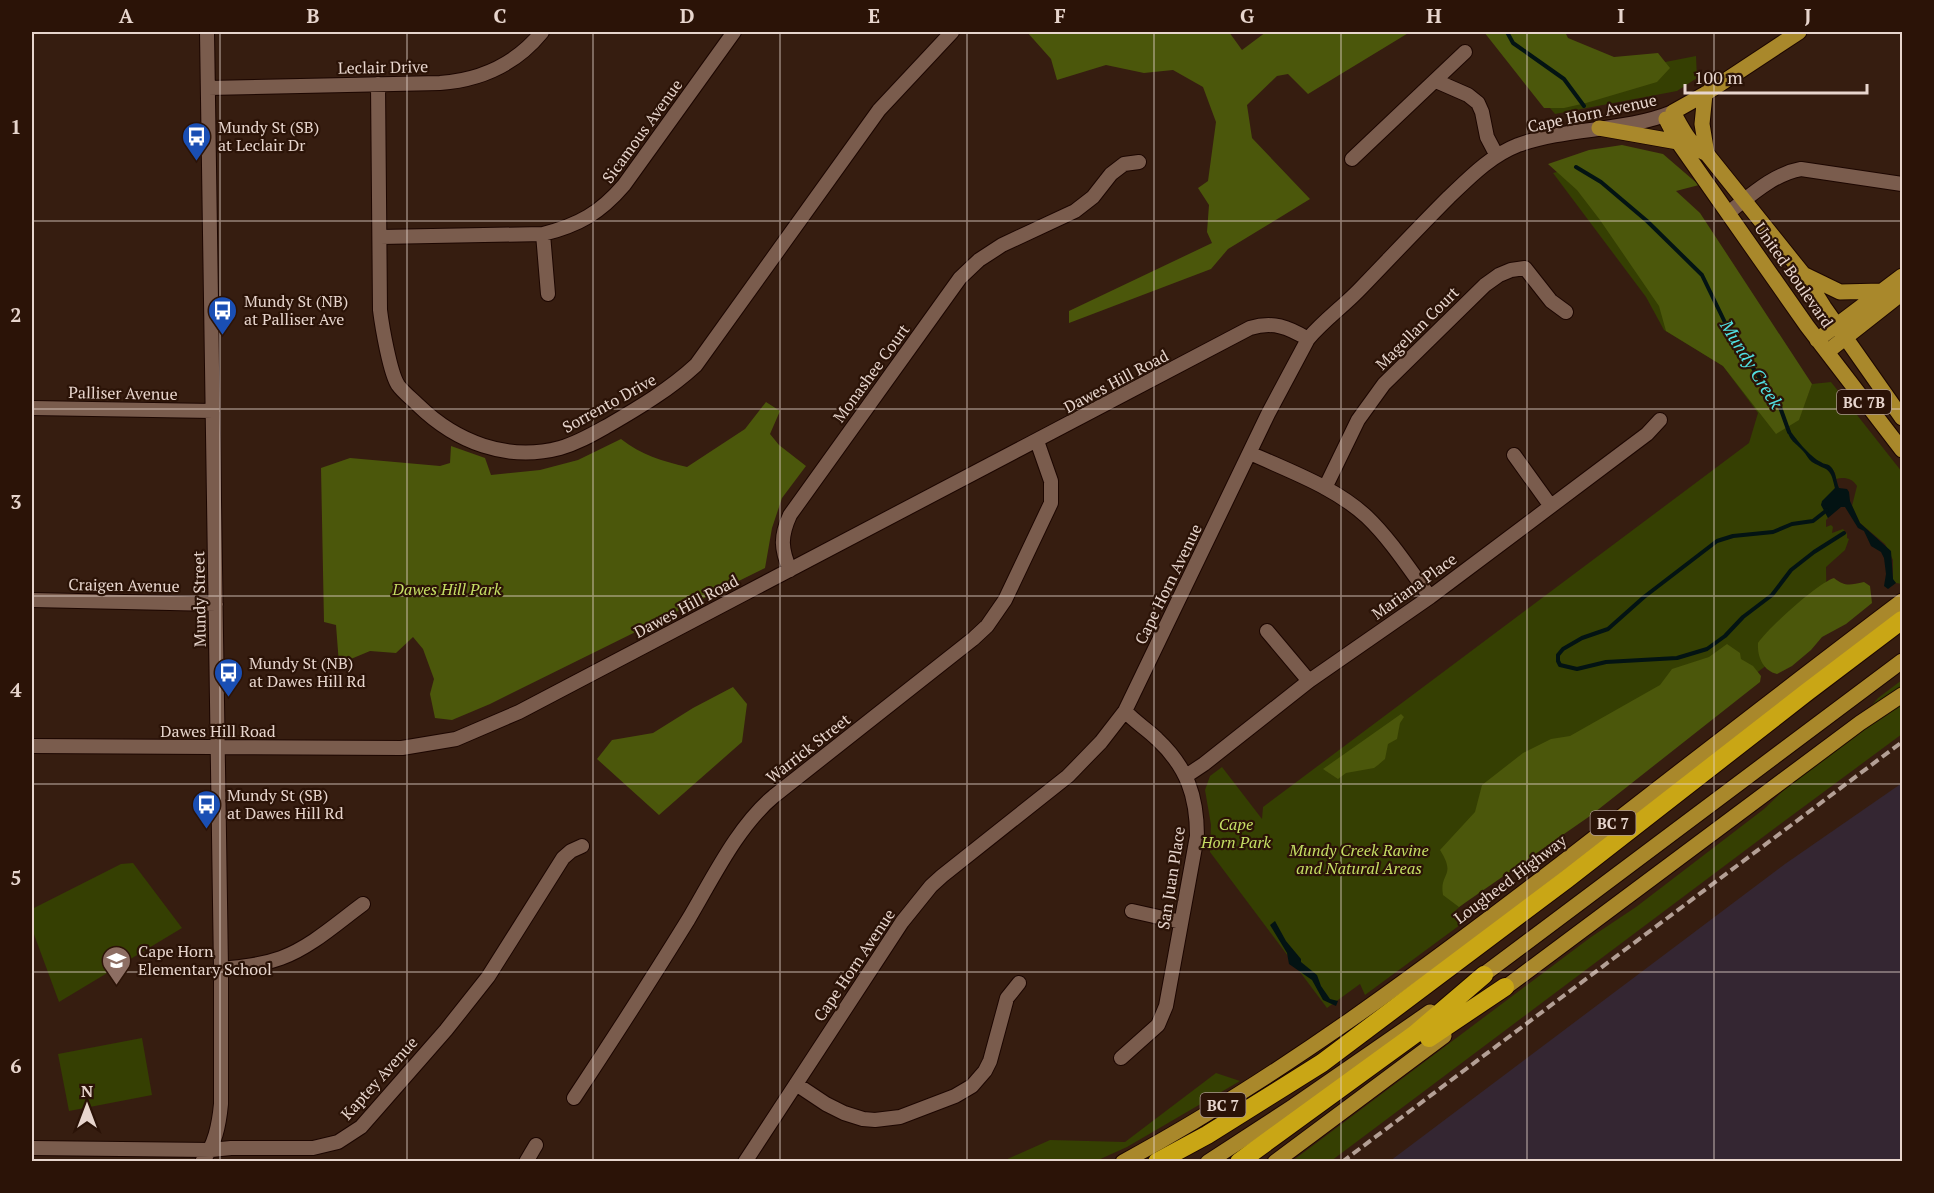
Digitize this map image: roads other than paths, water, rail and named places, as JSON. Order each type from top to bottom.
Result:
[{"type":"highway","points":[[1157,1161],[1207,1135],[1322,1063],[1567,879],[1902,620]]},
{"type":"highway","points":[[1239,1161],[1415,1034],[1484,975]]},
{"type":"highway","points":[[1253,1161],[1454,1020],[1505,987]]},
{"type":"main road","points":[[1668,113],[1705,94],[1789,34]]},
{"type":"main road","points":[[1705,94],[1702,124],[1707,153]]},
{"type":"main road","name":"United Boulevard","points":[[1668,113],[1678,142],[1822,346],[1902,450]]},
{"type":"main road","name":"United Boulevard","points":[[1668,113],[1695,146],[1707,153],[1804,275],[1902,418]]},
{"type":"main road","points":[[1599,128],[1678,142]]},
{"type":"main road","points":[[1804,275],[1840,292],[1882,291]]},
{"type":"main road","points":[[1822,346],[1837,325],[1902,276]]},
{"type":"main road","points":[[1822,346],[1846,338],[1902,293]]},
{"type":"main road","name":"Lougheed Highway","points":[[1123,1161],[1241,1094],[1359,1015],[1509,903],[1774,697],[1902,601]]},
{"type":"main road","name":"BC 7","points":[[1208,1161],[1303,1100],[1484,975],[1902,661]]},
{"type":"main road","points":[[1275,1161],[1860,723],[1902,695]]},
{"type":"street","name":"Mundy Street","points":[[206,1156],[219,1120],[221,1104],[207,32]]},
{"type":"street","name":"Leclair Drive","points":[[208,88],[440,83],[469,80],[500,67],[533,42],[542,32]]},
{"type":"street","name":"Sicamous Avenue","points":[[380,237],[543,234],[564,229],[585,220],[612,199],[649,152],[734,32]]},
{"type":"street","name":"Sorrento Drive","points":[[378,84],[382,326],[398,385],[428,414],[467,440],[498,450],[548,451],[572,444],[635,410],[682,378],[696,365],[879,110],[952,32]]},
{"type":"street","points":[[1352,159],[1465,52]]},
{"type":"street","points":[[1436,81],[1468,95],[1478,103],[1487,137],[1497,156]]},
{"type":"street","name":"Cape Horn Avenue","points":[[745,1161],[902,922],[931,886],[1068,776],[1101,742],[1125,711],[1268,414],[1308,339],[1359,291],[1457,189],[1497,156],[1516,146],[1539,139],[1640,122],[1668,113]]},
{"type":"street","name":"Monashee Court","points":[[790,570],[783,554],[782,544],[790,515],[966,272],[996,248],[1075,211],[1093,197],[1112,174],[1124,164],[1139,162]]},
{"type":"street","points":[[1728,213],[1779,176],[1801,169],[1902,184]]},
{"type":"street","points":[[543,234],[548,294]]},
{"type":"street","name":"Magellan Court","points":[[1325,488],[1358,420],[1379,390],[1473,296],[1499,275],[1525,268],[1551,301],[1566,312]]},
{"type":"street","name":"Dawes Hill Road","points":[[32,746],[402,748],[456,740],[519,712],[1250,328],[1276,324],[1308,339]]},
{"type":"street","name":"Palliser Avenue","points":[[32,408],[213,411]]},
{"type":"street","name":"Mariana Place","points":[[1186,776],[1309,681],[1430,597],[1647,434],[1660,420]]},
{"type":"street","name":"Warrick Street","points":[[574,1098],[651,980],[738,837],[756,813],[774,796],[973,639],[997,614],[1051,503],[1051,481],[1037,441]]},
{"type":"street","points":[[1250,453],[1325,488],[1350,503],[1368,518],[1430,597]]},
{"type":"street","points":[[1514,455],[1550,506]]},
{"type":"street","name":"Craigen Avenue","points":[[32,600],[216,604]]},
{"type":"street","points":[[1267,631],[1309,681]]},
{"type":"street","name":"San Juan Place","points":[[1122,1058],[1158,1025],[1166,1006],[1197,836],[1193,792],[1186,776],[1158,739],[1136,723],[1125,711]]},
{"type":"street","name":"Kaptey Avenue","points":[[32,1148],[206,1156],[231,1148],[314,1148],[338,1142],[361,1127],[446,1030],[488,977],[563,858],[582,846]]},
{"type":"street","points":[[221,969],[261,964],[282,958],[316,939],[363,903]]},
{"type":"street","points":[[1132,911],[1181,922]]},
{"type":"street","points":[[796,1084],[843,1113],[875,1120],[900,1117],[955,1096],[972,1086],[985,1071],[990,1061],[1007,998],[1019,983]]},
{"type":"street","points":[[526,1161],[536,1145]]},
{"type":"waterway","name":"Mundy Creek","points":[[1507,32],[1513,43],[1564,79],[1584,106]]},
{"type":"waterway","name":"Mundy Creek","points":[[1576,167],[1601,182],[1647,221],[1702,275],[1733,339],[1780,407],[1789,432]]},
{"type":"waterway","points":[[1827,510],[1813,521],[1792,524],[1773,532],[1733,536],[1717,541],[1644,597],[1608,629],[1582,638],[1563,649],[1558,655],[1560,665],[1577,669],[1606,662],[1677,658],[1707,649],[1772,595],[1791,570],[1844,533]]},
{"type":"railway","points":[[1342,1162],[1902,742]]},
{"type":"place","name":"Mundy St (SB) at Leclair Dr","points":[[197,162]]},
{"type":"place","name":"Mundy St (NB) at Palliser Ave","points":[[223,336]]},
{"type":"place","name":"Mundy St (NB) at Dawes Hill Rd","points":[[228,698]]},
{"type":"place","name":"Mundy St (SB) at Dawes Hill Rd","points":[[206,830]]},
{"type":"place","name":"Cape Horn Elementary School","points":[[117,986]]},
{"type":"park label","name":"Dawes Hill Park","points":[[447,589]]},
{"type":"park label","name":"Cape Horn Park","points":[[1236,833]]},
{"type":"park label","name":"Mundy Creek Ravine and Natural Areas","points":[[1359,859]]}]
